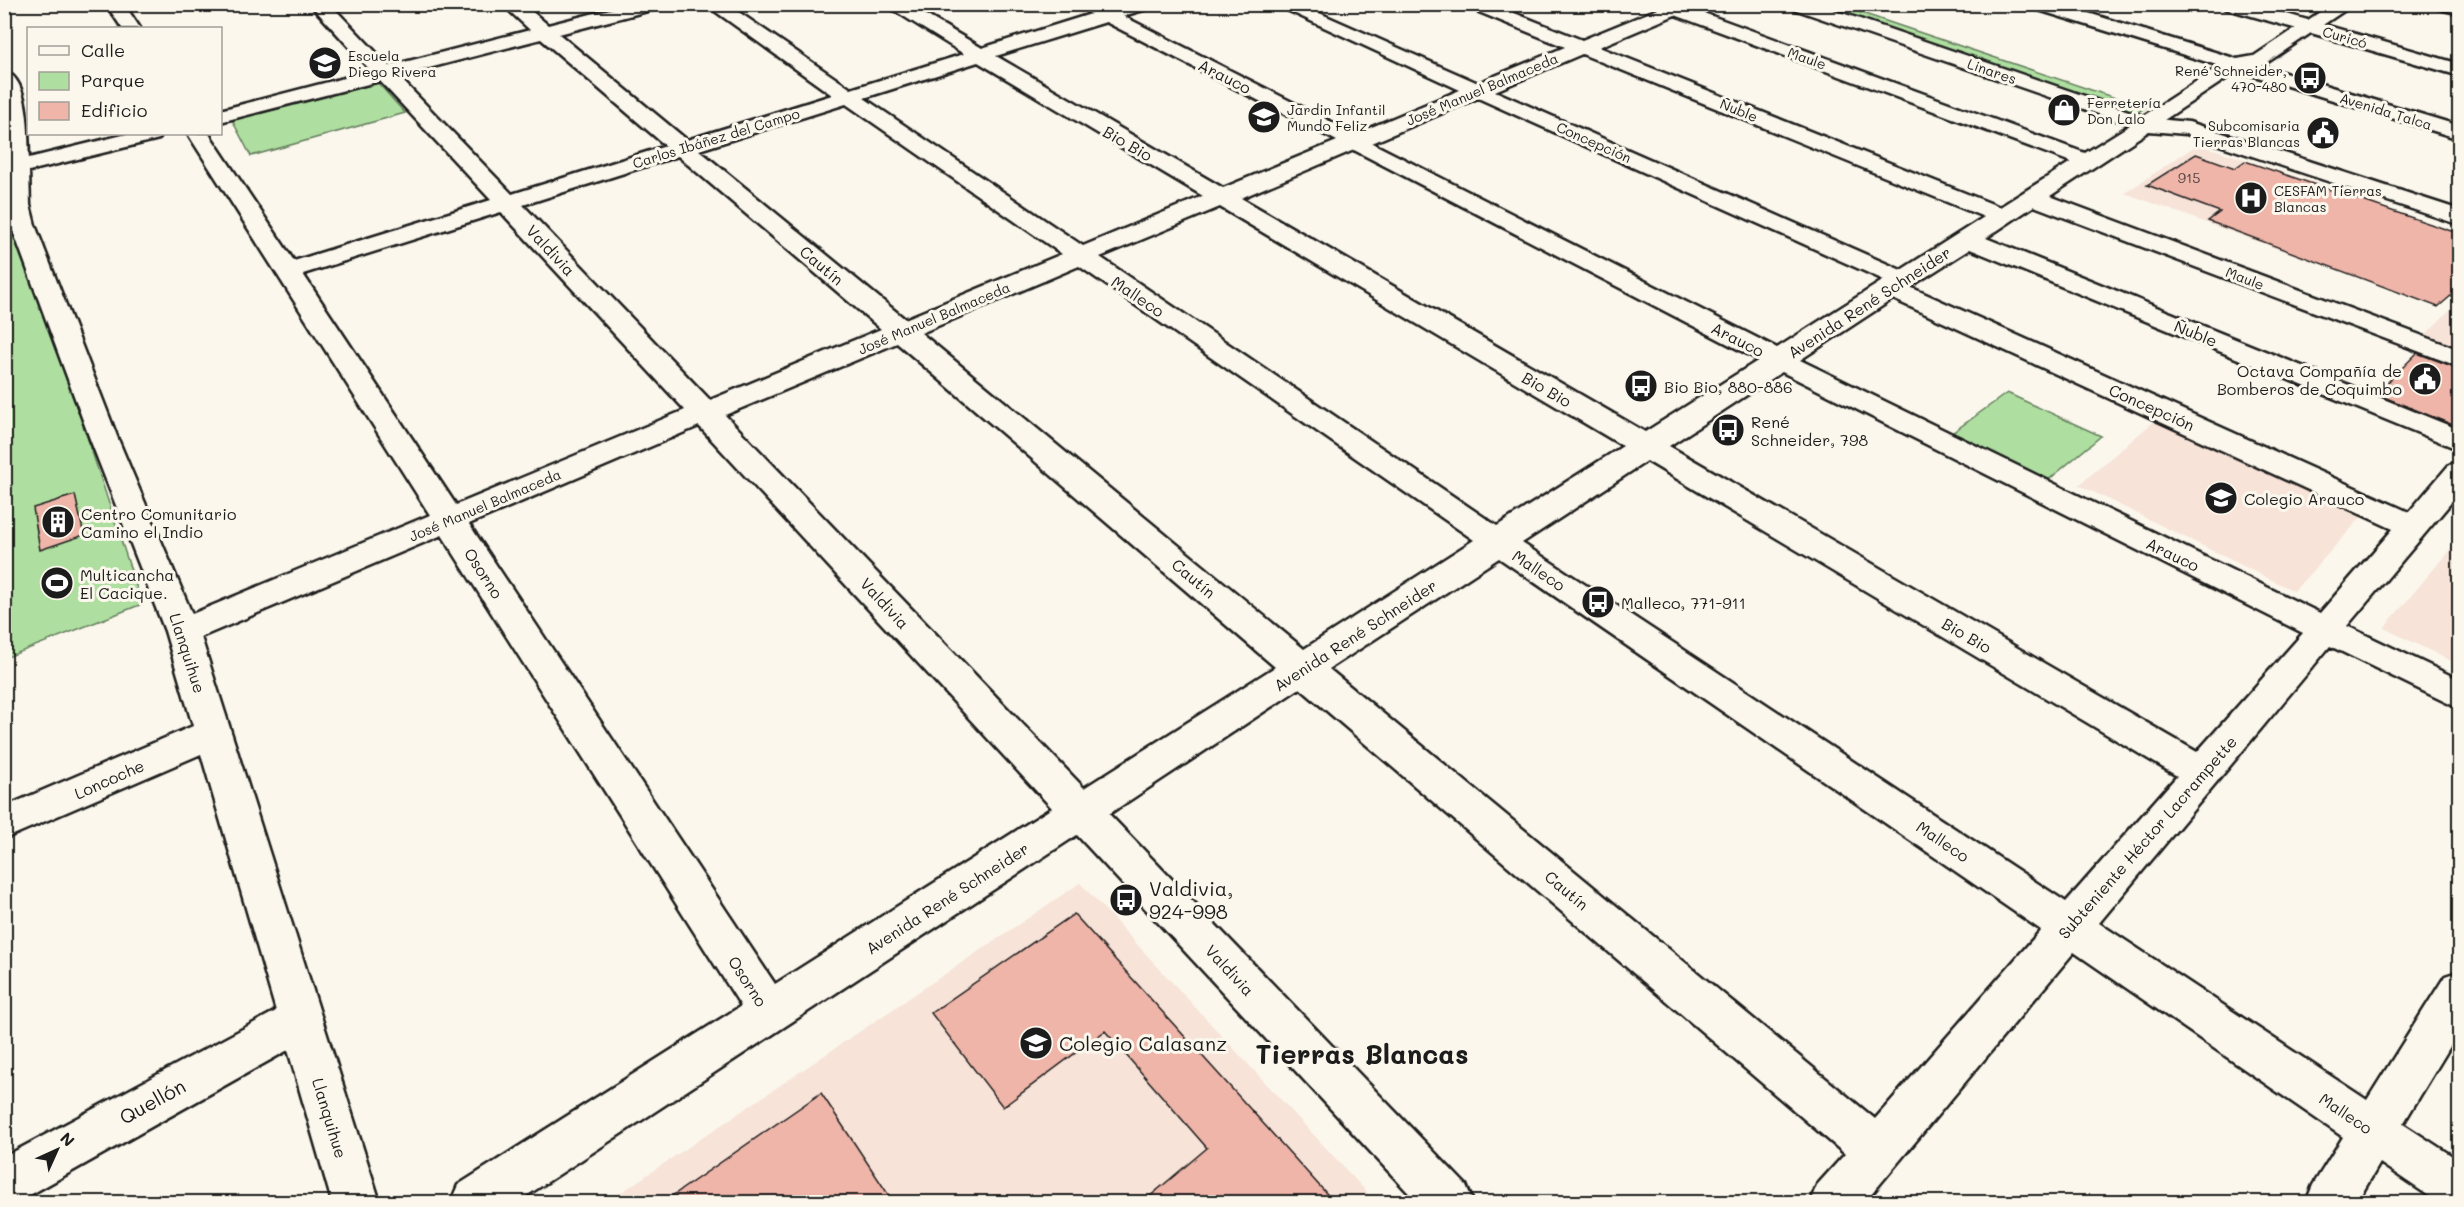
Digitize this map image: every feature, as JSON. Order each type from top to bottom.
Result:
[{"type":"street","points":[[115,4],[130,27]]},
{"type":"street","name":"Valdivia","points":[[319,4],[1449,1203]]},
{"type":"street","name":"Cautín","points":[[511,4],[1878,1152]]},
{"type":"street","points":[[222,115],[653,4]]},
{"type":"street","name":"Malleco","points":[[714,4],[1498,542],[2460,1189]]},
{"type":"street","name":"Bio Bio","points":[[892,4],[2202,773]]},
{"type":"street","name":"Arauco","points":[[1085,4],[1780,360],[2460,696]]},
{"type":"street","name":"Carlos Ibáñez del Campo","points":[[288,271],[1144,4]]},
{"type":"street","name":"Concepción","points":[[1283,4],[1897,284],[2414,526]]},
{"type":"street","name":"Ñuble","points":[[1475,4],[2002,216]]},
{"type":"street","name":"Linares","points":[[1797,4],[2188,128],[2460,218]]},
{"type":"street","name":"Linares","points":[[1849,4],[2154,118]]},
{"type":"street","name":"Avenida Talca","points":[[2038,4],[2460,133]]},
{"type":"street","name":"Curicó","points":[[2230,4],[2460,70]]},
{"type":"street","points":[[2267,31],[2308,4]]},
{"type":"street","name":"Avenida René Schneider","points":[[475,1203],[2234,65],[2260,61],[2345,4]]},
{"type":"street","points":[[2442,4],[2460,9]]},
{"type":"street","name":"José Manuel Balmaceda","points":[[182,631],[1478,91],[1674,6]]},
{"type":"street","name":"Maule","points":[[1674,6],[2088,161]]},
{"type":"street","name":"Avenida René Schneider","points":[[2234,65],[2233,53],[2250,42]]},
{"type":"street","name":"Llanquihue","points":[[4,77],[13,88],[18,167],[11,206],[23,225],[100,428],[182,631],[356,1203]]},
{"type":"street","points":[[18,167],[148,135]]},
{"type":"street","name":"Osorno","points":[[200,135],[769,1012]]},
{"type":"street","name":"Maule","points":[[2031,197],[2460,360]]},
{"type":"street","name":"Ñuble","points":[[1967,239],[2460,441]]},
{"type":"street","name":"Subteniente Héctor Lacrampette","points":[[1847,1198],[1878,1152],[2460,472]]},
{"type":"street","name":"Loncoche","points":[[4,824],[213,733]]},
{"type":"street","points":[[2330,1203],[2460,990]]},
{"type":"street","name":"Quellón","points":[[4,1183],[300,1020]]},
{"type":"shaded area","name":"CESFAM Tierras Blancas","points":[[2198,144],[2378,204],[2311,261],[2125,193]]},
{"type":"shaded area","points":[[2459,302],[2459,348],[2425,335],[2448,312]]},
{"type":"shaded area","name":"Colegio Arauco","points":[[2158,418],[2366,512],[2294,591],[2079,485]]},
{"type":"shaded area","points":[[2459,539],[2459,665],[2384,628]]},
{"type":"shaded area","name":"Colegio Calasanz","points":[[1080,883],[1376,1202],[607,1202]]},
{"type":"green space","points":[[1808,5],[1838,5],[2145,108],[2133,115]]},
{"type":"green space","points":[[378,83],[405,113],[251,156],[232,120]]},
{"type":"green space","points":[[12,208],[142,604],[5,658],[4,209]]},
{"type":"green space","points":[[2007,393],[2101,436],[2047,481],[1952,433]]},
{"type":"building","points":[[2196,154],[2235,168],[2245,161],[2460,234],[2460,288],[2438,307],[2208,221],[2220,212],[2147,185]]},
{"type":"building","name":"Octava Compañía de Bomberos de Coquimbo","points":[[2417,353],[2460,369],[2460,417],[2453,425],[2376,394]]},
{"type":"building","name":"Centro Comunitario Camino el Indio","points":[[75,495],[84,535],[40,550],[33,508]]},
{"type":"building","points":[[1074,914],[1335,1203],[1142,1203],[1207,1148],[1105,1031],[1003,1107],[931,1013]]},
{"type":"building","points":[[821,1093],[894,1203],[662,1203]]},
{"type":"place","name":"Escuela Diego Rivera","points":[[325,63]]},
{"type":"place","name":"René Schneider, 470-480","points":[[2310,78]]},
{"type":"place","name":"Ferretería Don Lalo","points":[[2064,110]]},
{"type":"place","name":"Jardin Infantil Mundo Feliz","points":[[1264,117]]},
{"type":"place","name":"Subcomisaria Tierras Blancas","points":[[2323,133]]},
{"type":"place","name":"CESFAM Tierras Blancas","points":[[2251,198]]},
{"type":"place","name":"Octava Compañía de Bomberos de Coquimbo","points":[[2425,379]]},
{"type":"place","name":"Bio Bio, 880-886","points":[[1641,386]]},
{"type":"place","name":"René Schneider, 798","points":[[1728,430]]},
{"type":"place","name":"Colegio Arauco","points":[[2221,498]]},
{"type":"place","name":"Centro Comunitario Camino el Indio","points":[[58,522]]},
{"type":"place","name":"Multicancha El Cacique.","points":[[57,583]]},
{"type":"place","name":"Malleco, 771-911","points":[[1598,602]]},
{"type":"place","name":"Valdivia, 924-998","points":[[1126,900]]},
{"type":"place","name":"Colegio Calasanz","points":[[1036,1043]]},
{"type":"district","name":"Tierras Blancas","points":[[1362,1053]]}]
